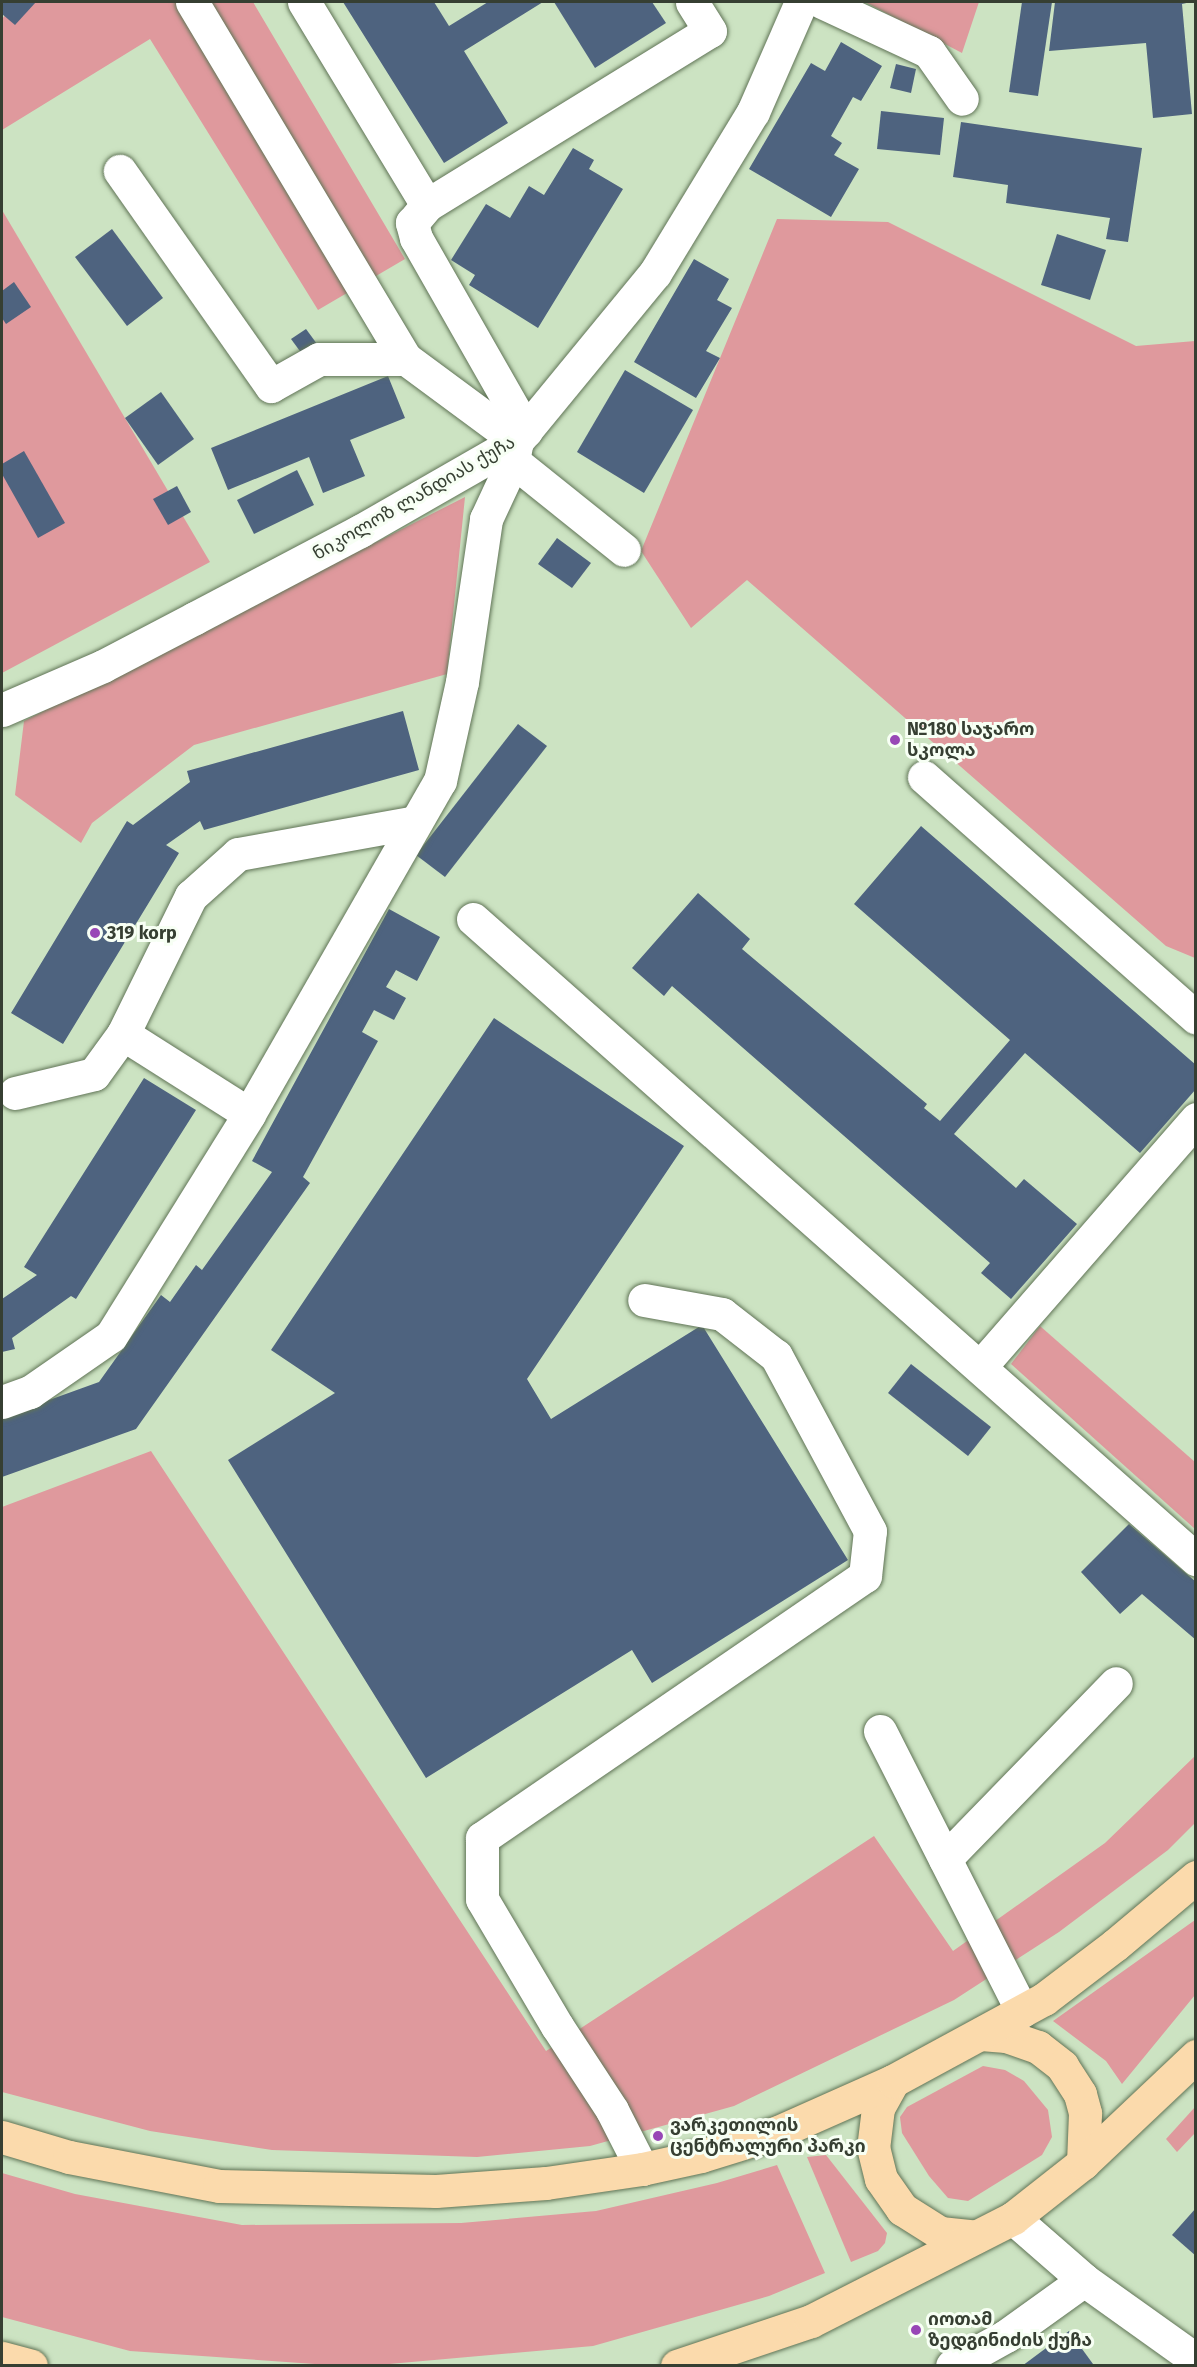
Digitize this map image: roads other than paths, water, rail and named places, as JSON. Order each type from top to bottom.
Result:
[{"type":"main road","points":[[2,2137],[69,2157],[219,2186],[356,2191],[436,2191],[546,2183],[642,2169],[701,2156],[778,2132],[893,2080],[981,2034],[1044,1999],[1115,1945],[1196,1877]]},
{"type":"main road","points":[[981,2034],[1006,2036],[1038,2047],[1062,2066],[1080,2094],[1085,2113],[1083,2163]]},
{"type":"main road","points":[[677,2366],[811,2321],[1013,2218],[1083,2163],[1196,2056]]},
{"type":"main road","points":[[893,2080],[878,2108],[873,2147],[881,2179],[902,2209],[940,2233],[976,2237]]},
{"type":"main road","points":[[2,2358],[31,2366]]},
{"type":"street","points":[[192,2],[406,359],[519,444],[624,550]]},
{"type":"street","points":[[304,2],[427,205]]},
{"type":"street","points":[[519,444],[416,238],[412,224],[427,205],[710,31],[692,2]]},
{"type":"street","name":"ნიკოლოზ ლანდიას ქუჩა","points":[[2,710],[103,666],[360,531],[519,444],[655,273],[753,112],[801,2]]},
{"type":"street","points":[[822,2],[929,52],[962,99]]},
{"type":"street","points":[[120,171],[271,386],[319,359],[406,359]]},
{"type":"street","points":[[2,1402],[30,1392],[111,1336],[249,1114],[440,781],[462,682],[486,519],[519,444]]},
{"type":"street","points":[[924,777],[1196,1018]]},
{"type":"street","points":[[6,1095],[94,1074],[123,1034],[191,896],[238,854],[415,822]]},
{"type":"street","points":[[473,919],[1196,1559]]},
{"type":"street","points":[[123,1034],[249,1114]]},
{"type":"street","points":[[980,1367],[1196,1119]]},
{"type":"street","points":[[642,2169],[612,2110],[557,2026],[482,1899],[482,1838],[865,1576],[870,1531],[776,1356],[722,1314],[644,1300]]},
{"type":"street","points":[[945,1859],[1116,1683]]},
{"type":"street","points":[[880,1731],[1022,2011]]},
{"type":"street","points":[[1013,2218],[1084,2280],[1191,2361]]},
{"type":"street","points":[[952,2366],[1006,2336],[1084,2280]]},
{"type":"place","name":"№180 საჯარო სკოლა","points":[[895,740]]},
{"type":"place","name":"319 korp","points":[[95,933]]},
{"type":"place","name":"ვარკეთილის ცენტრალური პარკი","points":[[658,2136]]},
{"type":"place","name":"იოთამ ზედგინიძის ქუჩა","points":[[916,2330]]}]
